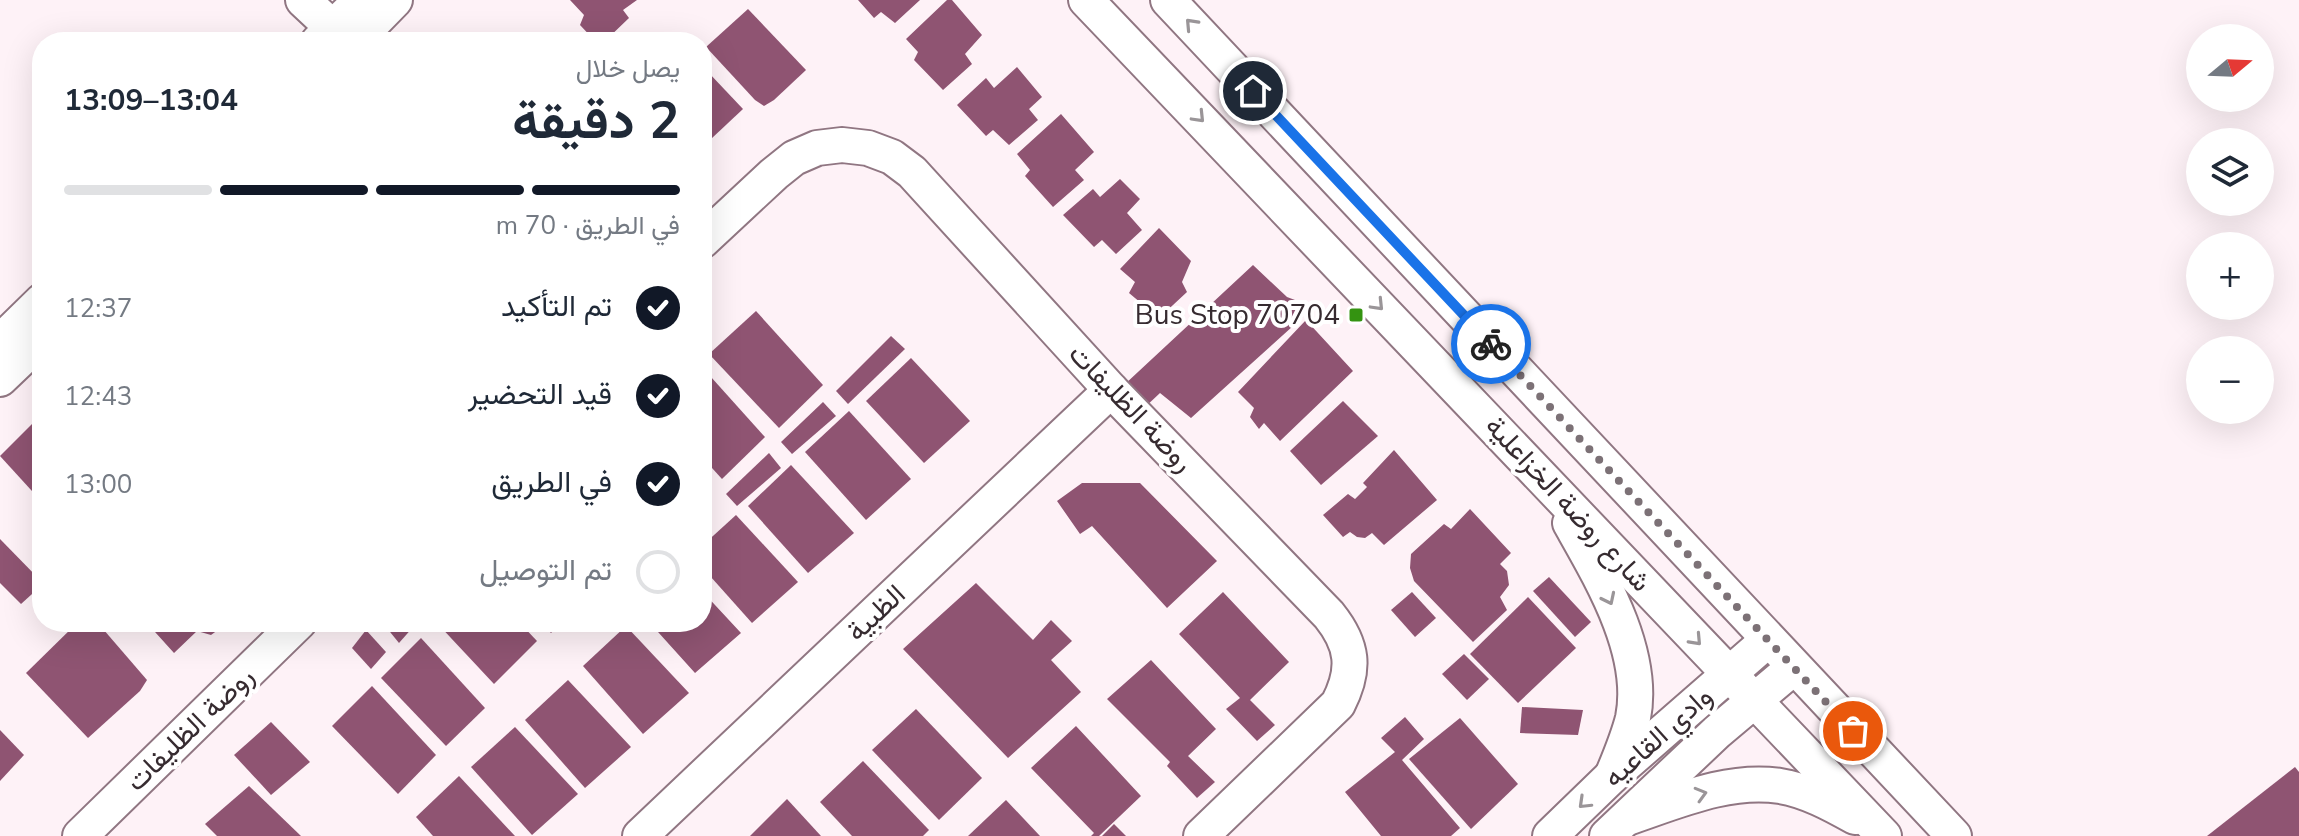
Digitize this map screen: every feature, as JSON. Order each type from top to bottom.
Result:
[{"type":"street","points":[[303,0],[332,32]]},
{"type":"street","points":[[342,32],[361,0]]},
{"type":"street","points":[[347,32],[395,0]]},
{"type":"street","name":"شارع روضة الخزاعلية","points":[[1086,0],[1881,833]]},
{"type":"street","name":"شارع روضة الخزاعلية","points":[[1168,0],[1954,836]]},
{"type":"street","name":"روضة الظليفات","points":[[712,232],[794,158],[817,148],[842,145],[868,148],[892,157],[912,172],[1111,390],[1329,615],[1341,630],[1348,648],[1350,667],[1347,686],[1338,704],[1201,836]]},
{"type":"street","points":[[0,342],[32,311]]},
{"type":"street","points":[[0,379],[32,349]]},
{"type":"street","name":"الظبية","points":[[640,836],[1111,390]]},
{"type":"street","points":[[1547,480],[1614,607],[1630,651],[1635,686],[1633,716],[1612,776]]},
{"type":"street","name":"روضة الظليفات","points":[[80,836],[289,632]]},
{"type":"street","name":"وادي القاعيه","points":[[1550,836],[1612,776],[1768,640]]},
{"type":"street","name":"وادي القاعيه","points":[[1617,827],[1717,732],[1793,668]]},
{"type":"street","name":"وادي القاعيه","points":[[1617,827],[1722,788],[1759,784],[1782,786],[1830,802],[1881,833]]},
{"type":"building","points":[[570,0],[637,0],[623,10],[629,18],[614,32],[587,32],[580,25],[584,15]]},
{"type":"building","points":[[858,0],[920,0],[895,23],[881,12],[874,18]]},
{"type":"building","points":[[947,0],[952,0],[982,35],[965,54],[972,64],[943,90],[914,60],[918,52],[906,39]]},
{"type":"building","points":[[748,9],[806,70],[764,106],[712,53],[712,42]]},
{"type":"building","points":[[1017,67],[1042,97],[1029,109],[1038,120],[1009,145],[993,130],[986,136],[957,105],[986,78],[994,88]]},
{"type":"building","points":[[712,76],[743,109],[712,138]]},
{"type":"building","points":[[1061,114],[1094,152],[1075,170],[1084,180],[1053,207],[1025,176],[1030,170],[1017,154]]},
{"type":"building","points":[[1120,179],[1140,199],[1127,213],[1142,230],[1116,254],[1102,240],[1094,247],[1063,215],[1093,189],[1100,197]]},
{"type":"building","points":[[1159,228],[1191,261],[1182,282],[1187,292],[1159,318],[1129,293],[1135,282],[1120,269]]},
{"type":"building","points":[[1253,265],[1287,297],[1295,300],[1303,317],[1191,418],[1160,393],[1143,409],[1124,385]]},
{"type":"building","points":[[756,311],[823,385],[779,428],[712,357],[712,351]]},
{"type":"building","points":[[1306,320],[1353,371],[1280,441],[1264,423],[1259,429],[1250,417],[1254,408],[1238,392]]},
{"type":"building","points":[[891,336],[905,349],[848,404],[836,391]]},
{"type":"building","points":[[911,358],[970,421],[924,463],[866,401]]},
{"type":"building","points":[[712,378],[765,437],[722,479],[712,468]]},
{"type":"building","points":[[1343,401],[1378,436],[1321,485],[1290,451]]},
{"type":"building","points":[[823,402],[836,416],[792,454],[781,442]]},
{"type":"building","points":[[849,411],[911,479],[866,520],[805,452]]},
{"type":"building","points":[[32,424],[32,491],[0,456]]},
{"type":"building","points":[[1394,450],[1437,500],[1384,545],[1372,533],[1365,538],[1350,532],[1343,537],[1323,515],[1348,494],[1355,499],[1367,487],[1363,483]]},
{"type":"building","points":[[769,453],[781,468],[737,506],[726,494]]},
{"type":"building","points":[[791,465],[854,533],[808,573],[748,506]]},
{"type":"building","points":[[1082,483],[1140,483],[1217,561],[1167,608],[1092,526],[1080,534],[1057,501]]},
{"type":"building","points":[[1470,509],[1511,553],[1500,564],[1507,571],[1509,585],[1500,597],[1507,610],[1473,642],[1414,581],[1410,568],[1411,554],[1444,524],[1451,529]]},
{"type":"building","points":[[736,515],[798,582],[752,623],[712,578],[712,537]]},
{"type":"building","points":[[0,539],[32,572],[32,594],[21,604],[0,583]]},
{"type":"building","points":[[1549,577],[1591,622],[1575,637],[1533,591]]},
{"type":"building","points":[[976,583],[1033,640],[1051,620],[1072,641],[1051,660],[1081,692],[1008,758],[903,649]]},
{"type":"building","points":[[1223,592],[1289,662],[1250,700],[1275,725],[1257,741],[1226,709],[1240,698],[1179,634]]},
{"type":"building","points":[[1412,592],[1436,618],[1415,637],[1391,610]]},
{"type":"building","points":[[1528,597],[1576,648],[1518,703],[1470,654]]},
{"type":"building","points":[[712,602],[741,633],[695,673],[658,632],[712,632]]},
{"type":"building","points":[[68,632],[106,632],[147,680],[140,691],[88,738],[26,673]]},
{"type":"building","points":[[155,632],[196,632],[174,653]]},
{"type":"building","points":[[368,632],[386,652],[371,669],[352,648]]},
{"type":"building","points":[[390,632],[409,632],[399,643]]},
{"type":"building","points":[[445,632],[528,632],[537,641],[494,684]]},
{"type":"building","points":[[620,632],[632,632],[689,693],[643,734],[583,666]]},
{"type":"building","points":[[421,638],[485,708],[446,746],[381,678]]},
{"type":"building","points":[[1464,654],[1489,679],[1467,700],[1442,674]]},
{"type":"building","points":[[1151,660],[1216,729],[1188,756],[1215,782],[1197,798],[1167,766],[1170,762],[1107,699]]},
{"type":"building","points":[[568,680],[631,747],[585,788],[525,720]]},
{"type":"building","points":[[372,686],[436,755],[398,794],[332,726]]},
{"type":"building","points":[[1522,707],[1583,710],[1578,735],[1520,733]]},
{"type":"building","points":[[916,709],[982,778],[939,820],[872,750]]},
{"type":"building","points":[[1405,717],[1424,739],[1402,760],[1460,828],[1451,836],[1381,836],[1345,792],[1395,752],[1381,738]]},
{"type":"building","points":[[1460,718],[1518,784],[1471,829],[1409,759]]},
{"type":"building","points":[[271,722],[310,762],[271,795],[234,755]]},
{"type":"building","points":[[1076,726],[1141,796],[1099,836],[1091,836],[1094,833],[1031,768]]},
{"type":"building","points":[[515,727],[578,794],[532,835],[471,767]]},
{"type":"building","points":[[0,730],[24,755],[0,781]]},
{"type":"building","points":[[863,761],[929,830],[923,836],[852,836],[820,802]]},
{"type":"building","points":[[2295,767],[2299,772],[2299,836],[2207,836]]},
{"type":"building","points":[[459,776],[515,836],[433,836],[416,817]]},
{"type":"building","points":[[249,786],[301,836],[217,836],[205,824]]},
{"type":"building","points":[[787,799],[821,836],[750,836]]},
{"type":"building","points":[[1006,800],[1040,836],[968,836]]},
{"type":"building","points":[[1114,824],[1126,836],[1102,836]]},
{"type":"way so far","points":[[1491,344],[1853,731]]},
{"type":"place","name":"Bus Stop 70704","points":[[1356,315]]},
{"type":"route","points":[[1253,91],[1491,344]]}]
